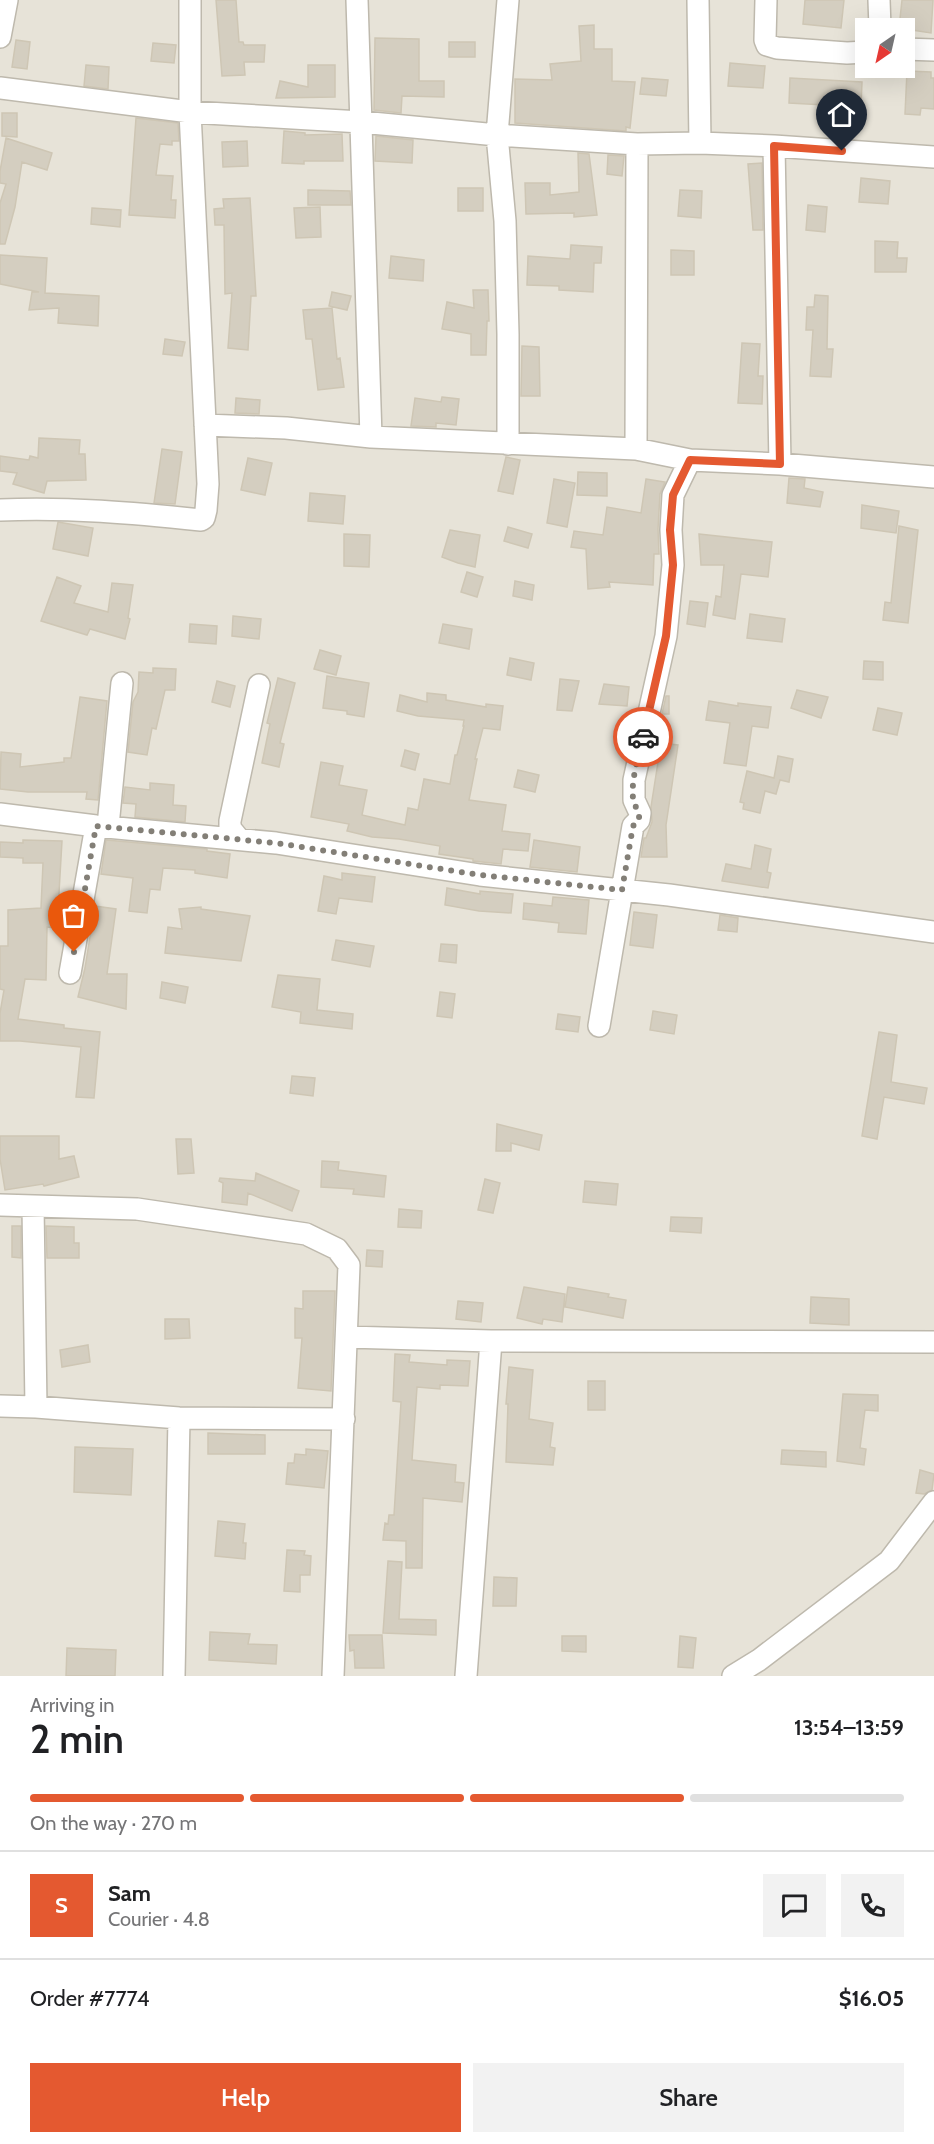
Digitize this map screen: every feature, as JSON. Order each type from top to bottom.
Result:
[{"type":"street","points":[[0,37],[7,0]]},
{"type":"street","points":[[0,510],[46,508],[97,510],[201,520],[204,518],[208,484],[190,112],[190,0]]},
{"type":"street","points":[[357,0],[371,437]]},
{"type":"street","points":[[508,0],[497,135],[505,221],[508,444]]},
{"type":"street","points":[[698,0],[700,143]]},
{"type":"street","points":[[766,0],[765,40],[767,45],[812,51],[855,52]]},
{"type":"street","points":[[879,0],[880,18]]},
{"type":"street","points":[[915,49],[934,50]]},
{"type":"street","points":[[0,88],[190,112],[361,122],[497,135],[637,144],[700,143],[774,146],[934,157]]},
{"type":"street","points":[[636,449],[637,144]]},
{"type":"street","points":[[774,146],[780,464]]},
{"type":"street","points":[[205,425],[286,428],[371,437],[636,449],[690,460],[780,464],[934,477]]},
{"type":"street","points":[[599,1026],[633,826],[639,820],[640,813],[633,800],[634,780],[666,636],[673,565],[670,530],[673,495],[690,460]]},
{"type":"street","points":[[70,973],[102,826],[122,683]]},
{"type":"street","points":[[239,839],[230,828],[230,821],[259,686]]},
{"type":"street","points":[[0,814],[276,843],[480,875],[669,895],[934,932]]},
{"type":"street","points":[[0,1205],[137,1209],[306,1234],[337,1249],[349,1265],[333,1676]]},
{"type":"street","points":[[33,1206],[36,1407]]},
{"type":"street","points":[[347,1337],[491,1341],[934,1342]]},
{"type":"street","points":[[466,1676],[491,1341]]},
{"type":"street","points":[[0,1406],[179,1418],[344,1419]]},
{"type":"street","points":[[174,1676],[179,1418]]},
{"type":"street","points":[[733,1676],[759,1660],[889,1561],[934,1502]]},
{"type":"shaded area","points":[[0,0],[934,0],[934,1676],[0,1676]]},
{"type":"building","points":[[216,0],[236,0],[239,42],[243,42],[244,45],[265,45],[264,62],[244,62],[245,75],[222,76]]},
{"type":"building","points":[[805,0],[844,0],[841,28],[803,24]]},
{"type":"building","points":[[902,0],[933,0],[931,33],[915,30],[915,18],[900,18]]},
{"type":"building","points":[[594,25],[594,49],[612,49],[612,81],[635,82],[630,128],[626,127],[626,131],[515,123],[515,79],[552,80],[550,64],[581,61],[579,26]]},
{"type":"building","points":[[375,38],[419,39],[419,81],[444,81],[444,97],[402,96],[401,113],[374,110]]},
{"type":"building","points":[[16,40],[30,42],[27,69],[12,67]]},
{"type":"building","points":[[449,42],[475,42],[475,57],[449,57]]},
{"type":"building","points":[[153,43],[176,45],[174,63],[151,61]]},
{"type":"building","points":[[730,63],[765,66],[763,88],[728,86]]},
{"type":"building","points":[[86,65],[109,67],[108,89],[84,86]]},
{"type":"building","points":[[308,65],[335,65],[335,97],[276,98],[280,81],[308,87]]},
{"type":"building","points":[[915,71],[931,72],[931,78],[934,78],[934,109],[921,108],[920,115],[905,114],[907,78],[915,78]]},
{"type":"building","points":[[642,78],[668,80],[666,96],[640,94]]},
{"type":"building","points":[[790,78],[862,82],[861,107],[789,103]]},
{"type":"building","points":[[2,113],[17,113],[17,137],[2,136]]},
{"type":"building","points":[[136,118],[178,123],[179,141],[172,141],[172,145],[160,144],[156,175],[173,176],[171,200],[176,200],[175,218],[129,215]]},
{"type":"building","points":[[284,131],[305,133],[305,135],[342,134],[343,161],[282,163]]},
{"type":"building","points":[[376,136],[413,140],[412,163],[375,161]]},
{"type":"building","points":[[6,138],[52,153],[47,170],[22,162],[15,207],[5,244],[0,244],[0,203],[6,184],[0,183],[0,171]]},
{"type":"building","points":[[247,141],[248,166],[223,167],[222,142]]},
{"type":"building","points":[[578,153],[589,154],[597,215],[574,217],[574,213],[526,214],[525,183],[550,183],[550,195],[579,192]]},
{"type":"building","points":[[608,155],[624,156],[622,176],[607,174]]},
{"type":"building","points":[[762,163],[763,230],[753,230],[748,164]]},
{"type":"building","points":[[861,178],[890,181],[888,204],[859,202]]},
{"type":"building","points":[[458,188],[483,188],[483,211],[458,211]]},
{"type":"building","points":[[308,190],[350,191],[351,205],[308,205]]},
{"type":"building","points":[[680,190],[702,191],[701,218],[678,216]]},
{"type":"building","points":[[250,198],[256,296],[251,296],[248,350],[228,348],[232,293],[225,294],[224,225],[215,225],[214,209],[224,208],[223,199]]},
{"type":"building","points":[[808,205],[827,207],[825,232],[806,230]]},
{"type":"building","points":[[320,207],[321,237],[296,238],[294,208]]},
{"type":"building","points":[[92,208],[121,210],[120,227],[91,224]]},
{"type":"building","points":[[875,241],[898,242],[897,258],[907,258],[906,272],[875,272]]},
{"type":"building","points":[[571,245],[602,247],[601,263],[594,263],[593,292],[559,290],[559,286],[527,285],[528,256],[570,259]]},
{"type":"building","points":[[671,250],[694,251],[694,275],[671,275]]},
{"type":"building","points":[[0,255],[47,258],[45,293],[99,296],[98,326],[58,323],[59,308],[29,310],[32,292],[39,292],[0,284]]},
{"type":"building","points":[[391,256],[424,260],[423,281],[389,278]]},
{"type":"building","points":[[473,290],[488,290],[489,321],[487,321],[486,355],[471,355],[471,334],[442,329],[447,302],[474,308]]},
{"type":"building","points":[[332,292],[351,296],[347,310],[329,306]]},
{"type":"building","points":[[815,295],[828,296],[827,349],[833,349],[831,377],[810,376],[813,330],[806,330],[807,307],[814,307]]},
{"type":"building","points":[[332,308],[337,359],[340,358],[344,387],[318,390],[312,339],[306,339],[303,310]]},
{"type":"building","points":[[165,339],[185,342],[182,356],[163,354]]},
{"type":"building","points":[[742,343],[760,344],[758,376],[763,376],[762,404],[738,403]]},
{"type":"building","points":[[522,346],[539,347],[540,396],[521,396]]},
{"type":"building","points":[[442,397],[459,399],[456,425],[436,423],[436,427],[411,426],[415,398],[441,402]]},
{"type":"building","points":[[236,398],[260,400],[259,414],[235,413]]},
{"type":"building","points":[[39,438],[80,440],[79,454],[85,454],[86,480],[47,481],[44,493],[13,484],[17,473],[0,471],[0,456],[29,460],[30,456],[38,458]]},
{"type":"building","points":[[162,449],[182,452],[175,504],[154,503]]},
{"type":"building","points":[[506,457],[520,460],[513,494],[498,491]]},
{"type":"building","points":[[248,458],[272,463],[265,495],[241,490]]},
{"type":"building","points":[[578,472],[607,473],[607,496],[577,495]]},
{"type":"building","points":[[789,478],[805,479],[804,488],[823,492],[820,507],[787,503]]},
{"type":"building","points":[[554,479],[575,483],[567,527],[547,523]]},
{"type":"building","points":[[646,479],[665,482],[660,494],[659,554],[654,554],[653,585],[609,582],[610,587],[588,589],[586,549],[571,547],[574,531],[603,535],[607,507],[641,513]]},
{"type":"building","points":[[310,493],[345,496],[343,524],[308,521]]},
{"type":"building","points":[[862,505],[899,511],[896,533],[861,528]]},
{"type":"building","points":[[58,522],[93,528],[88,556],[53,549]]},
{"type":"building","points":[[899,526],[918,530],[908,623],[883,620],[885,602],[891,603]]},
{"type":"building","points":[[508,527],[532,534],[528,548],[504,541]]},
{"type":"building","points":[[450,530],[480,535],[475,567],[442,557]]},
{"type":"building","points":[[344,534],[370,535],[369,567],[344,566]]},
{"type":"building","points":[[699,534],[772,542],[768,577],[741,574],[735,619],[713,615],[716,596],[721,597],[724,565],[701,565]]},
{"type":"building","points":[[467,572],[483,577],[477,597],[461,592]]},
{"type":"building","points":[[57,577],[81,586],[74,603],[108,612],[112,583],[133,585],[128,618],[130,619],[125,639],[90,629],[87,635],[41,621]]},
{"type":"building","points":[[515,581],[534,585],[532,600],[513,596]]},
{"type":"building","points":[[690,601],[708,603],[705,627],[687,624]]},
{"type":"building","points":[[750,614],[785,619],[782,642],[747,638]]},
{"type":"building","points":[[233,616],[261,619],[259,639],[232,636]]},
{"type":"building","points":[[190,624],[217,626],[216,644],[189,642]]},
{"type":"building","points":[[443,624],[472,629],[469,649],[439,643]]},
{"type":"building","points":[[320,650],[341,656],[336,675],[314,669]]},
{"type":"building","points":[[510,658],[534,663],[531,680],[507,675]]},
{"type":"building","points":[[864,661],[883,662],[883,680],[863,679]]},
{"type":"building","points":[[153,668],[176,669],[175,690],[165,690],[156,729],[152,728],[147,755],[128,752],[133,702],[138,692],[139,672],[153,673]]},
{"type":"building","points":[[327,676],[369,683],[364,717],[347,714],[347,711],[323,708]]},
{"type":"building","points":[[278,678],[295,683],[280,743],[284,744],[279,767],[262,763],[270,724],[267,723]]},
{"type":"building","points":[[560,679],[579,681],[572,711],[557,710]]},
{"type":"building","points":[[217,681],[235,686],[230,707],[212,702]]},
{"type":"building","points":[[604,684],[629,687],[627,706],[599,704]]},
{"type":"building","points":[[797,690],[828,697],[821,718],[791,708]]},
{"type":"building","points":[[427,693],[446,695],[446,700],[486,707],[486,704],[503,706],[500,730],[483,728],[475,759],[477,759],[469,800],[506,805],[502,831],[530,834],[528,851],[503,849],[501,864],[473,861],[473,859],[439,854],[440,846],[372,837],[347,831],[349,824],[311,817],[321,762],[343,766],[339,785],[367,790],[362,815],[405,825],[408,808],[418,810],[424,779],[450,784],[464,720],[418,716],[397,711],[400,695],[427,702]]},
{"type":"building","points":[[666,696],[669,696],[669,714],[662,714]]},
{"type":"building","points":[[80,697],[107,701],[98,800],[86,799],[87,792],[28,792],[0,789],[1,752],[21,754],[20,767],[64,762],[64,758],[71,758]]},
{"type":"building","points":[[709,701],[738,706],[738,703],[771,707],[768,728],[752,726],[746,766],[724,763],[730,723],[706,720]]},
{"type":"building","points":[[878,708],[902,713],[897,735],[873,730]]},
{"type":"building","points":[[661,743],[678,745],[666,825],[667,857],[641,857],[644,838],[652,822],[651,807]]},
{"type":"building","points":[[405,750],[419,754],[415,770],[401,766]]},
{"type":"building","points":[[778,756],[793,759],[789,782],[780,780],[776,794],[765,791],[760,813],[743,809],[744,803],[740,802],[747,771],[774,778]]},
{"type":"building","points":[[518,770],[539,775],[535,792],[514,787]]},
{"type":"building","points":[[150,783],[174,785],[173,805],[186,806],[185,822],[135,817],[136,804],[123,803],[125,787],[150,790]]},
{"type":"building","points":[[23,840],[62,841],[58,910],[68,911],[65,929],[47,927],[46,980],[25,979],[18,1019],[100,1032],[94,1098],[76,1097],[81,1047],[0,1041],[0,1013],[4,990],[0,989],[0,946],[8,946],[8,910],[41,908],[43,863],[23,863],[23,858],[0,857],[0,842],[23,843]]},
{"type":"building","points":[[106,840],[207,849],[207,851],[230,854],[227,878],[195,873],[195,870],[163,868],[160,890],[150,889],[147,913],[129,911],[133,878],[101,874]]},
{"type":"building","points":[[534,840],[580,847],[577,872],[530,867]]},
{"type":"building","points":[[755,845],[771,849],[767,872],[771,873],[768,888],[722,881],[726,864],[751,869]]},
{"type":"building","points":[[342,873],[375,877],[372,902],[339,898],[336,914],[318,911],[324,876],[342,880]]},
{"type":"building","points":[[447,888],[480,894],[480,891],[513,894],[511,913],[479,911],[445,905]]},
{"type":"building","points":[[553,897],[589,900],[586,934],[558,932],[559,923],[523,919],[524,903],[552,906]]},
{"type":"building","points":[[95,906],[116,909],[107,974],[127,974],[126,1009],[78,997]]},
{"type":"building","points":[[201,907],[201,909],[250,916],[241,961],[165,953],[168,927],[182,929],[179,909]]},
{"type":"building","points":[[634,912],[657,915],[653,948],[630,945]]},
{"type":"building","points":[[720,915],[738,918],[737,932],[718,930]]},
{"type":"building","points":[[336,940],[374,946],[370,967],[332,960]]},
{"type":"building","points":[[441,944],[457,945],[456,963],[439,961]]},
{"type":"building","points":[[278,975],[320,979],[317,1010],[353,1014],[352,1029],[300,1023],[301,1012],[272,1007]]},
{"type":"building","points":[[162,982],[188,987],[185,1003],[160,998]]},
{"type":"building","points":[[440,992],[455,994],[452,1018],[437,1016]]},
{"type":"building","points":[[653,1011],[677,1015],[674,1034],[650,1030]]},
{"type":"building","points":[[558,1014],[580,1017],[578,1032],[556,1029]]},
{"type":"building","points":[[879,1032],[897,1035],[891,1082],[927,1088],[924,1104],[884,1097],[877,1139],[862,1136]]},
{"type":"building","points":[[292,1076],[315,1078],[313,1096],[290,1093]]},
{"type":"building","points":[[497,1124],[542,1135],[539,1150],[511,1143],[511,1151],[496,1151]]},
{"type":"building","points":[[0,1136],[59,1136],[59,1159],[74,1156],[79,1177],[44,1186],[43,1184],[5,1190],[0,1159]]},
{"type":"building","points":[[176,1139],[191,1139],[194,1173],[178,1174]]},
{"type":"building","points":[[322,1161],[339,1162],[338,1170],[386,1176],[384,1197],[353,1194],[354,1189],[321,1187]]},
{"type":"building","points":[[256,1173],[299,1191],[292,1211],[248,1193],[247,1205],[222,1202],[223,1183],[219,1181],[220,1178],[255,1181]]},
{"type":"building","points":[[485,1179],[500,1183],[493,1213],[478,1210]]},
{"type":"building","points":[[585,1181],[618,1184],[616,1205],[583,1202]]},
{"type":"building","points":[[399,1209],[422,1211],[421,1228],[398,1227]]},
{"type":"building","points":[[671,1217],[702,1218],[701,1233],[670,1231]]},
{"type":"building","points":[[12,1226],[21,1226],[21,1258],[12,1257]]},
{"type":"building","points":[[46,1226],[74,1227],[74,1243],[79,1243],[79,1258],[47,1258]]},
{"type":"building","points":[[367,1250],[383,1251],[382,1267],[366,1266]]},
{"type":"building","points":[[524,1287],[565,1294],[562,1322],[543,1319],[542,1324],[517,1318]]},
{"type":"building","points":[[568,1287],[609,1294],[608,1297],[626,1300],[623,1318],[565,1307]]},
{"type":"building","points":[[303,1291],[335,1291],[331,1391],[298,1388],[302,1338],[295,1338],[295,1308],[303,1309]]},
{"type":"building","points":[[811,1297],[849,1299],[849,1325],[810,1323]]},
{"type":"building","points":[[458,1301],[483,1303],[481,1322],[456,1319]]},
{"type":"building","points":[[165,1319],[189,1319],[190,1338],[165,1339]]},
{"type":"building","points":[[88,1345],[90,1362],[62,1367],[60,1350]]},
{"type":"building","points":[[395,1354],[410,1355],[409,1362],[447,1365],[447,1360],[470,1361],[468,1386],[440,1385],[440,1389],[417,1387],[412,1460],[456,1465],[455,1482],[464,1483],[462,1502],[423,1498],[422,1568],[406,1568],[406,1541],[383,1540],[385,1523],[388,1524],[389,1515],[394,1515],[401,1402],[393,1401]]},
{"type":"building","points":[[509,1367],[533,1370],[529,1419],[553,1423],[550,1447],[555,1448],[553,1465],[506,1462],[508,1404],[506,1404]]},
{"type":"building","points":[[588,1381],[605,1381],[605,1410],[588,1410]]},
{"type":"building","points":[[843,1394],[878,1395],[878,1411],[865,1410],[860,1448],[866,1449],[864,1465],[837,1461]]},
{"type":"building","points":[[208,1433],[265,1435],[265,1454],[208,1454]]},
{"type":"building","points":[[75,1447],[133,1449],[131,1495],[74,1492]]},
{"type":"building","points":[[306,1449],[328,1451],[324,1488],[286,1484],[288,1463],[294,1463],[295,1454],[306,1455]]},
{"type":"building","points":[[782,1450],[826,1452],[826,1467],[781,1464]]},
{"type":"building","points":[[920,1470],[934,1474],[932,1490],[924,1494],[916,1493]]},
{"type":"building","points":[[218,1521],[245,1524],[243,1543],[246,1543],[245,1559],[215,1556]]},
{"type":"building","points":[[287,1550],[305,1551],[304,1555],[311,1556],[310,1575],[300,1575],[300,1592],[284,1591]]},
{"type":"building","points":[[388,1561],[402,1562],[399,1619],[436,1620],[436,1635],[383,1633]]},
{"type":"building","points":[[494,1577],[517,1578],[516,1606],[493,1606]]},
{"type":"building","points":[[210,1632],[250,1634],[248,1644],[277,1645],[276,1664],[209,1660]]},
{"type":"building","points":[[349,1635],[382,1635],[384,1668],[355,1668],[354,1650],[350,1651]]},
{"type":"building","points":[[562,1636],[586,1636],[586,1652],[562,1651]]},
{"type":"building","points":[[680,1636],[696,1638],[693,1668],[678,1667]]},
{"type":"building","points":[[67,1648],[116,1650],[115,1676],[66,1676]]},
{"type":"way so far","points":[[74,952],[96,826],[276,843],[480,875],[622,890],[633,826],[639,820],[640,813],[633,800],[634,780],[643,737]]},
{"type":"route","points":[[643,737],[666,636],[673,565],[670,530],[673,495],[690,460],[780,464],[774,146],[842,151]]}]
